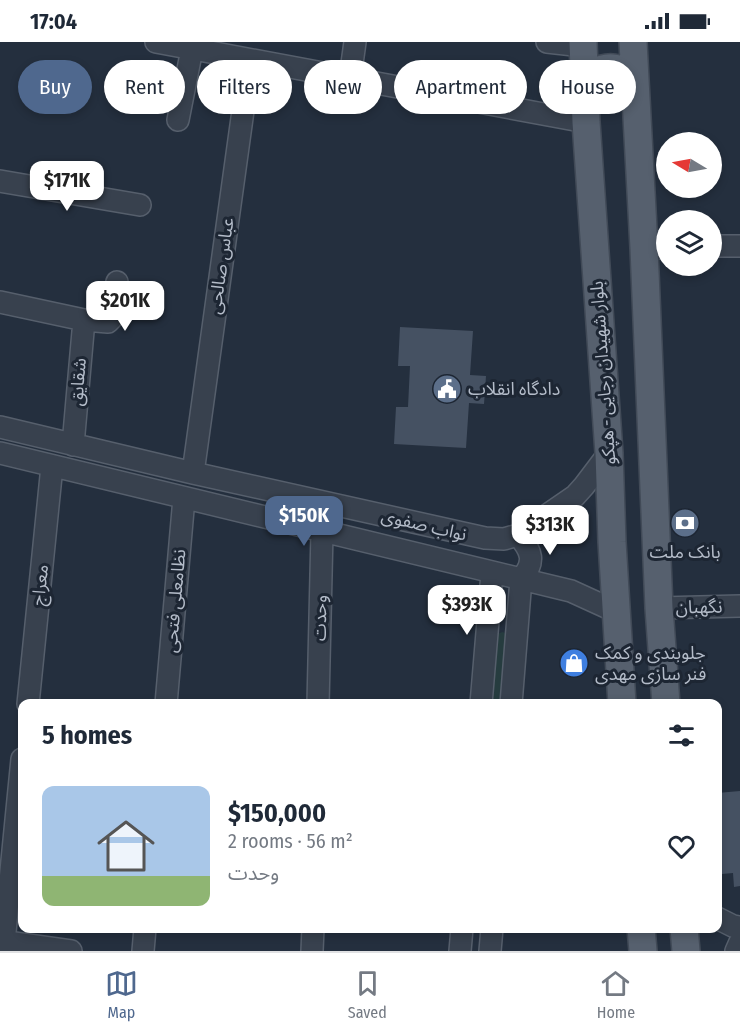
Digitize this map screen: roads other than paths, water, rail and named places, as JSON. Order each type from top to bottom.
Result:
[{"type":"main road","points":[[633,42],[633,60]]},
{"type":"main road","name":"بلوار شهیدان رجایی - هپکو","points":[[583,44],[583,60]]},
{"type":"main road","points":[[636,97],[655,248],[659,608],[666,699]]},
{"type":"main road","name":"بلوار شهیدان رجایی - هپکو","points":[[585,114],[609,453],[622,699]]},
{"type":"main road","points":[[641,933],[643,951]]},
{"type":"main road","points":[[684,933],[686,951]]},
{"type":"street","points":[[158,42],[192,49],[225,48],[250,60]]},
{"type":"street","points":[[352,60],[355,42]]},
{"type":"street","points":[[547,42],[583,44]]},
{"type":"street","points":[[178,120],[192,49]]},
{"type":"street","points":[[382,84],[585,122]]},
{"type":"street","name":"عباس صالحی","points":[[193,473],[243,114]]},
{"type":"street","points":[[0,181],[140,205]]},
{"type":"street","points":[[722,246],[740,246]]},
{"type":"street","points":[[0,302],[84,320],[108,322],[111,319],[117,282]]},
{"type":"street","name":"شقایق","points":[[73,445],[84,320]]},
{"type":"street","name":"نواب صفوی","points":[[0,427],[485,538],[504,539],[518,535],[574,496],[609,453]]},
{"type":"street","name":"نواب صفوی","points":[[0,453],[571,591],[617,612]]},
{"type":"street","name":"معراج","points":[[29,699],[52,466]]},
{"type":"street","name":"نظامعلی فتحی","points":[[166,699],[184,498]]},
{"type":"street","name":"وحدت","points":[[318,699],[322,531]]},
{"type":"street","points":[[511,699],[521,579],[530,566],[531,555],[526,544],[518,535]]},
{"type":"street","points":[[481,699],[492,573]]},
{"type":"street","name":"نگهبان","points":[[659,608],[740,606]]},
{"type":"street","points":[[18,796],[2,942],[71,951]]},
{"type":"street","points":[[722,920],[740,927]]},
{"type":"street","points":[[143,951],[145,933]]},
{"type":"street","points":[[312,951],[313,933]]},
{"type":"street","points":[[460,951],[462,933]]},
{"type":"street","points":[[490,951],[492,933]]},
{"type":"street","points":[[736,951],[740,942]]},
{"type":"place","name":"دادگاه انقلاب","points":[[447,389]]},
{"type":"place","name":"بانک ملت","points":[[685,523]]},
{"type":"place","name":"جلوبندی و کمک فنر سازی مهدی","points":[[574,663]]}]
